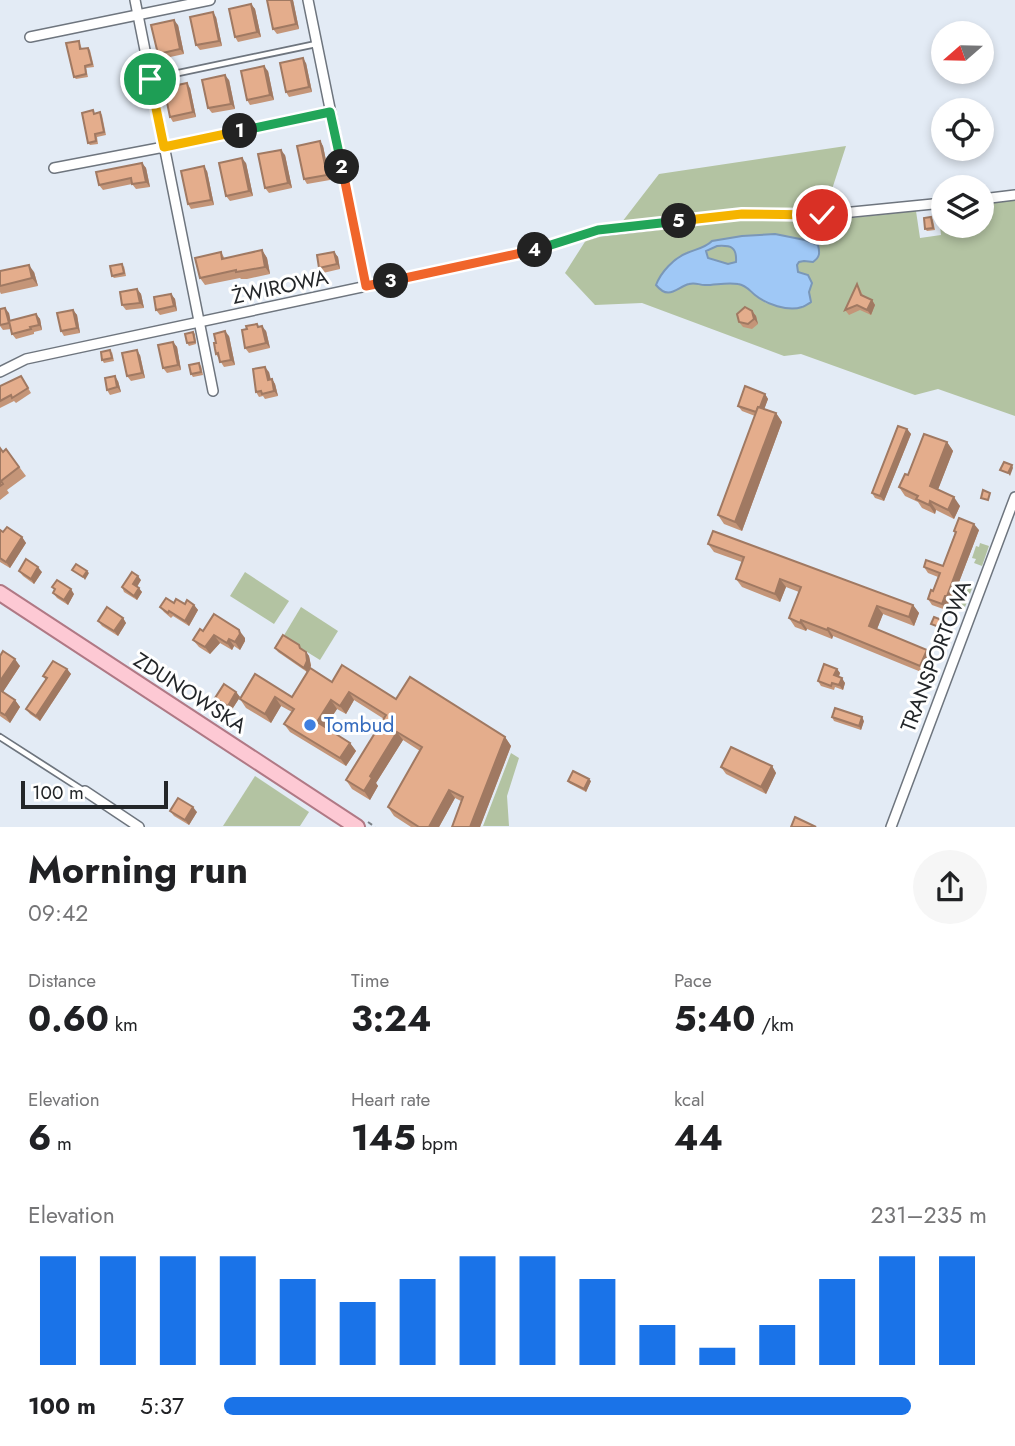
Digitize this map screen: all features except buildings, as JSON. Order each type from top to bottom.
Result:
[{"type":"main road","name":"ZDUNOWSKA","points":[[0,593],[357,827]]},
{"type":"street","points":[[135,0],[212,391]]},
{"type":"street","points":[[30,37],[210,0]]},
{"type":"street","points":[[308,0],[366,286]]},
{"type":"street","points":[[54,169],[330,112]]},
{"type":"street","points":[[994,198],[1015,195]]},
{"type":"street","name":"ŻWIROWA","points":[[0,372],[26,359],[526,252],[598,230],[742,214],[822,215],[931,204]]},
{"type":"street","name":"TRANSPORTOWA","points":[[891,827],[1015,497]]},
{"type":"street","points":[[85,791],[139,827]]},
{"type":"lane","points":[[150,79],[317,44]]},
{"type":"lane","points":[[0,737],[85,791]]},
{"type":"green space","points":[[846,146],[825,211],[741,212],[622,222],[659,174]]},
{"type":"green space","points":[[1015,198],[1015,416],[938,389],[915,395],[801,354],[784,356],[642,303],[595,305],[565,273],[588,237],[719,221],[823,221],[916,211],[920,238],[994,238],[994,201]],"holes":[[[805,240],[818,246],[819,251],[813,262],[798,262],[797,265],[798,272],[803,273],[802,307],[766,303],[745,285],[657,281],[671,263],[707,246]]]},
{"type":"green space","points":[[717,246],[733,247],[736,251],[736,262],[726,264],[708,258],[706,252]]},
{"type":"green space","points":[[980,543],[989,546],[982,566],[974,563],[976,559],[972,558],[976,546],[979,547]]},
{"type":"green space","points":[[245,572],[289,601],[274,624],[230,596]]},
{"type":"green space","points":[[962,582],[973,586],[965,607],[954,603]]},
{"type":"green space","points":[[301,607],[338,631],[320,660],[283,637]]},
{"type":"green space","points":[[511,753],[519,758],[507,796],[509,826],[483,826]]},
{"type":"green space","points":[[255,776],[309,812],[300,826],[223,826]]},
{"type":"water","points":[[775,234],[818,245],[819,255],[813,262],[804,261],[797,265],[798,272],[808,275],[812,283],[809,292],[811,302],[803,307],[790,309],[777,306],[760,298],[743,285],[734,283],[691,283],[669,293],[656,285],[668,266],[682,255],[712,241]],"holes":[[[717,246],[734,250],[736,262],[728,264],[708,258],[706,251]]]},
{"type":"place","name":"Tombud","points":[[310,725]]},
{"type":"route","points":[[150,79],[164,147],[330,112],[366,286],[526,252],[598,230],[742,214],[822,215]]}]
